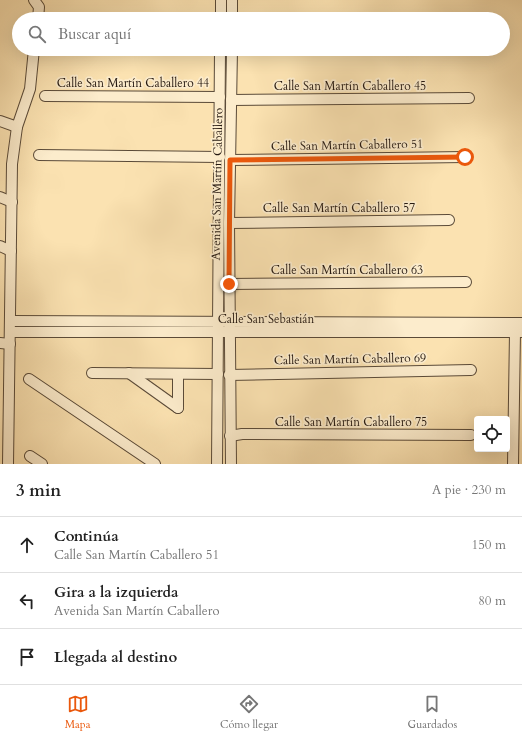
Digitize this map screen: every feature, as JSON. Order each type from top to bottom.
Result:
[{"type":"street","points":[[34,0],[39,7],[39,12]]},
{"type":"street","points":[[221,0],[221,12]]},
{"type":"street","points":[[232,0],[232,12]]},
{"type":"street","points":[[8,464],[5,400],[5,344],[10,332],[12,164],[17,127],[30,90],[33,56]]},
{"type":"street","name":"Avenida San Martín Caballero","points":[[220,56],[220,97],[229,222],[229,374],[231,464]]},
{"type":"street","name":"Avenida San Martín Caballero","points":[[217,464],[218,328],[225,158],[231,100],[232,56]]},
{"type":"street","name":"Calle San Martín Caballero 44","points":[[45,96],[220,97]]},
{"type":"street","name":"Calle San Martín Caballero 45","points":[[231,100],[469,98]]},
{"type":"street","points":[[0,121],[17,127]]},
{"type":"street","name":"Calle San Martín Caballero 51","points":[[39,155],[225,158],[465,157]]},
{"type":"street","points":[[0,197],[12,202]]},
{"type":"street","name":"Calle San Martín Caballero 57","points":[[229,222],[449,220]]},
{"type":"street","points":[[0,246],[11,251]]},
{"type":"street","name":"Calle San Martín Caballero 63","points":[[229,284],[466,282]]},
{"type":"street","name":"Calle San Sebastián","points":[[10,321],[218,328]]},
{"type":"street","name":"Calle San Sebastián","points":[[10,332],[522,324]]},
{"type":"street","name":"Calle San Sebastián","points":[[229,328],[519,332]]},
{"type":"street","points":[[513,464],[519,332]]},
{"type":"street","name":"Calle San Martín Caballero 69","points":[[229,374],[471,370]]},
{"type":"street","points":[[92,373],[218,374]]},
{"type":"street","points":[[129,373],[178,408],[178,374]]},
{"type":"street","points":[[29,379],[156,464]]},
{"type":"street","name":"Calle San Martín Caballero 75","points":[[230,436],[242,434],[471,435]]},
{"type":"street","points":[[30,456],[42,464]]},
{"type":"route","points":[[229,284],[230,160],[465,157]]}]
